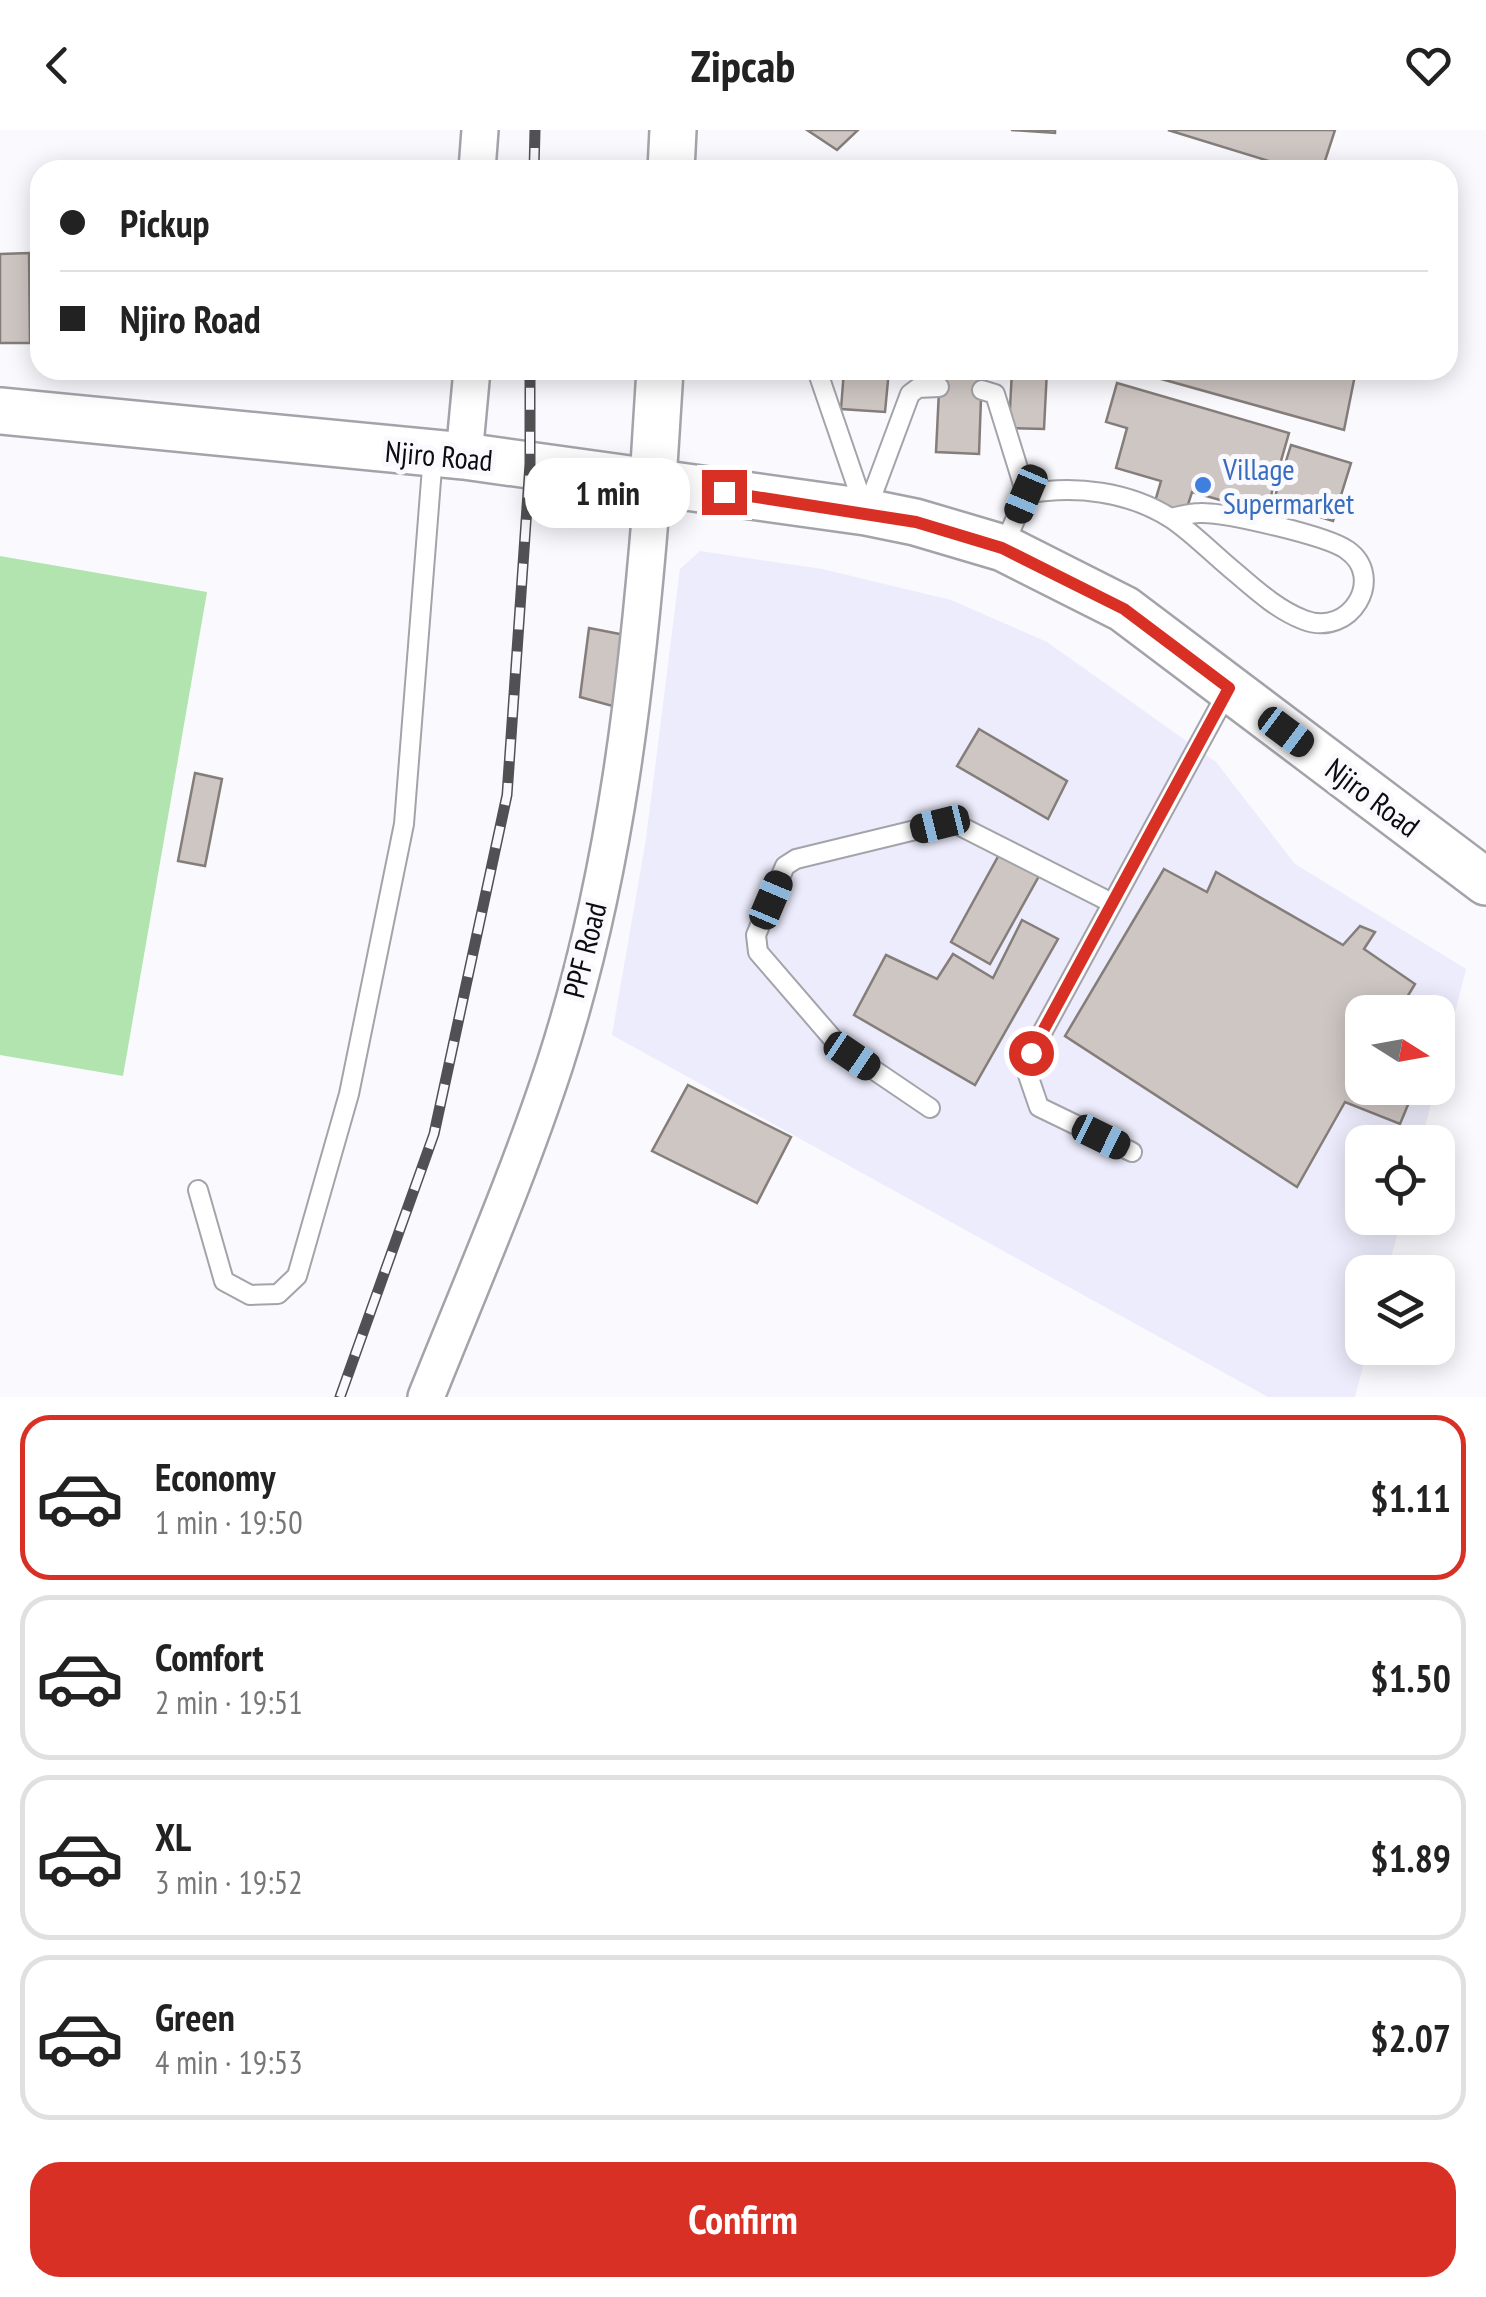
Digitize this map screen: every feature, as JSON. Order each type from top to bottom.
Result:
[{"type":"street","points":[[478,160],[480,130]]},
{"type":"street","points":[[672,160],[673,130]]},
{"type":"street","points":[[449,455],[469,380]]},
{"type":"street","points":[[653,481],[659,380]]},
{"type":"street","name":"Njiro Road","points":[[0,411],[449,455],[653,481],[866,512],[916,522],[1002,548],[1124,609],[1486,882]]},
{"type":"street","name":"PPF Road","points":[[426,1397],[556,1062],[589,937],[631,724],[653,481]]},
{"type":"lane","points":[[820,380],[866,512]]},
{"type":"lane","points":[[866,512],[910,394],[918,388],[939,387]]},
{"type":"lane","points":[[982,390],[995,394],[1026,494],[1002,548]]},
{"type":"lane","points":[[198,1190],[224,1281],[250,1295],[278,1294],[298,1276],[349,1094],[404,824],[449,455]]},
{"type":"lane","points":[[1026,494],[1057,488],[1092,490],[1133,502],[1170,518],[1263,596],[1292,615],[1312,623],[1336,622],[1354,611],[1364,586],[1360,565],[1348,550],[1321,539],[1222,514],[1170,518]]},
{"type":"lane","points":[[1132,1152],[1039,1106],[1028,1075],[1031,1053],[1229,688]]},
{"type":"lane","points":[[930,1108],[840,1047],[758,952],[756,935],[786,866],[796,858],[940,824],[956,824],[1112,903]]},
{"type":"shaded area","points":[[700,551],[822,569],[951,600],[1047,642],[1216,762],[1295,864],[1466,969],[1455,1012],[1455,995],[1345,995],[1345,1105],[1431,1105],[1425,1125],[1345,1125],[1345,1235],[1397,1235],[1392,1255],[1345,1255],[1345,1365],[1363,1365],[1355,1397],[1268,1397],[612,1035],[646,839],[680,569]]},
{"type":"green space","points":[[0,556],[207,592],[123,1076],[0,1055]]},
{"type":"building","points":[[807,130],[858,130],[837,150]]},
{"type":"building","points":[[1011,130],[1055,130],[1055,133]]},
{"type":"building","points":[[1168,130],[1335,130],[1325,160],[1266,160]]},
{"type":"building","points":[[29,253],[30,343],[0,343],[0,254]]},
{"type":"building","points":[[843,380],[888,380],[885,412],[841,409]]},
{"type":"building","points":[[940,380],[982,380],[979,454],[936,452]]},
{"type":"building","points":[[1011,380],[1046,380],[1044,429],[1009,428]]},
{"type":"building","points":[[1165,380],[1354,380],[1344,430]]},
{"type":"building","points":[[1117,383],[1289,433],[1266,513],[1192,492],[1185,514],[1154,505],[1161,481],[1116,468],[1127,428],[1106,422]]},
{"type":"building","points":[[1291,445],[1351,463],[1333,521],[1273,503]]},
{"type":"building","points":[[589,628],[625,635],[616,707],[580,697]]},
{"type":"building","points":[[979,729],[1067,781],[1048,819],[957,766]]},
{"type":"building","points":[[195,773],[222,779],[205,866],[178,861]]},
{"type":"building","points":[[1000,853],[1039,876],[990,964],[951,942]]},
{"type":"building","points":[[1164,869],[1207,892],[1216,872],[1343,945],[1360,926],[1375,932],[1364,949],[1415,984],[1408,995],[1345,995],[1345,1102],[1297,1187],[1065,1036]]},
{"type":"building","points":[[1022,920],[1058,939],[975,1085],[854,1015],[886,955],[937,979],[953,954],[993,978]]},
{"type":"building","points":[[688,1085],[791,1137],[757,1203],[652,1151]]},
{"type":"building","points":[[1352,1105],[1408,1105],[1400,1124]]},
{"type":"railway","points":[[534,160],[535,130]]},
{"type":"railway","points":[[340,1397],[434,1134],[507,795],[530,464],[530,380]]},
{"type":"place","name":"Village Supermarket","points":[[1203,485]]},
{"type":"route","points":[[724,492],[916,522],[1002,548],[1124,609],[1229,688],[1031,1053]]}]
